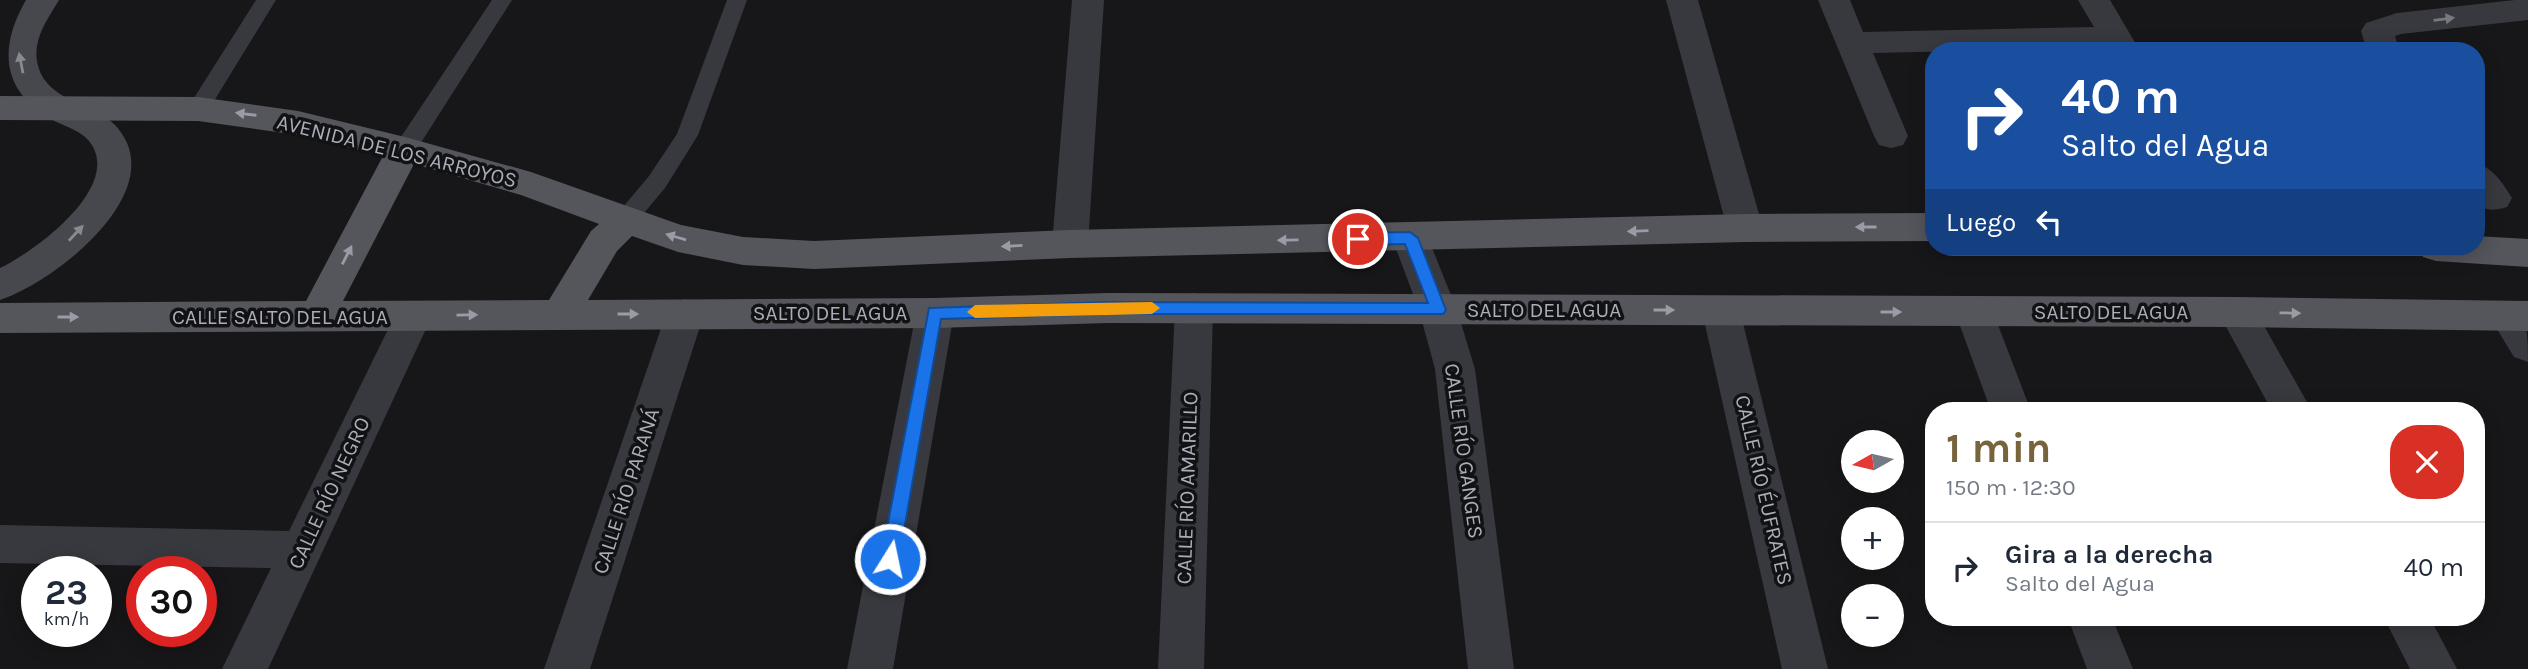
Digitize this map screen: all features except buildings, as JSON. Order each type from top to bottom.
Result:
[{"type":"main road","name":"AVENIDA DE LOS ARROYOS","points":[[0,108],[198,109],[298,122],[531,185],[678,238],[743,251],[814,255],[1070,244]]},
{"type":"main road","points":[[317,316],[372,207],[405,149]]},
{"type":"main road","points":[[560,314],[604,241],[626,219]]},
{"type":"main road","points":[[1070,244],[1745,228],[1925,227]]},
{"type":"main road","points":[[2485,250],[2528,253]]},
{"type":"main road","name":"SALTO DEL AGUA","points":[[560,314],[935,313],[1194,308],[2236,312],[2521,326]]},
{"type":"main road","name":"CALLE SALTO DEL AGUA","points":[[0,317],[560,314]]},
{"type":"street","points":[[0,285],[43,260],[70,240],[102,203],[114,167],[114,152],[98,128],[58,108],[32,90],[20,69],[19,49],[26,29],[43,0]]},
{"type":"street","points":[[1070,244],[1088,0]]},
{"type":"street","points":[[1682,0],[1745,228]]},
{"type":"street","points":[[1834,0],[1891,136]]},
{"type":"street","points":[[2094,0],[2120,42]]},
{"type":"street","points":[[2380,41],[2397,24],[2528,9]]},
{"type":"street","points":[[1852,43],[1925,43]]},
{"type":"street","name":"CALLE RÍO GANGES","points":[[1410,238],[1438,310],[1455,369],[1491,669]]},
{"type":"street","name":"CALLE RÍO AMARILLO","points":[[1181,669],[1194,308]]},
{"type":"street","name":"CALLE RÍO ÉUFRATES","points":[[1721,310],[1805,669]]},
{"type":"street","points":[[1974,312],[2008,402]]},
{"type":"street","points":[[2236,312],[2287,402]]},
{"type":"street","points":[[870,669],[935,313]]},
{"type":"street","name":"CALLE RÍO PARANÁ","points":[[567,669],[685,314]]},
{"type":"street","name":"CALLE RÍO NEGRO","points":[[245,669],[413,316]]},
{"type":"street","points":[[0,544],[302,550]]},
{"type":"street","points":[[2093,626],[2110,669]]},
{"type":"street","points":[[2410,626],[2434,669]]},
{"type":"lane","points":[[198,109],[266,0]]},
{"type":"lane","points":[[405,149],[502,0]]},
{"type":"lane","points":[[626,219],[657,182],[687,135],[737,0]]},
{"type":"slow traffic","points":[[975,312],[1152,308]]},
{"type":"route","points":[[890,559],[935,313],[1108,308],[1438,310],[1410,238],[1358,239]]}]
